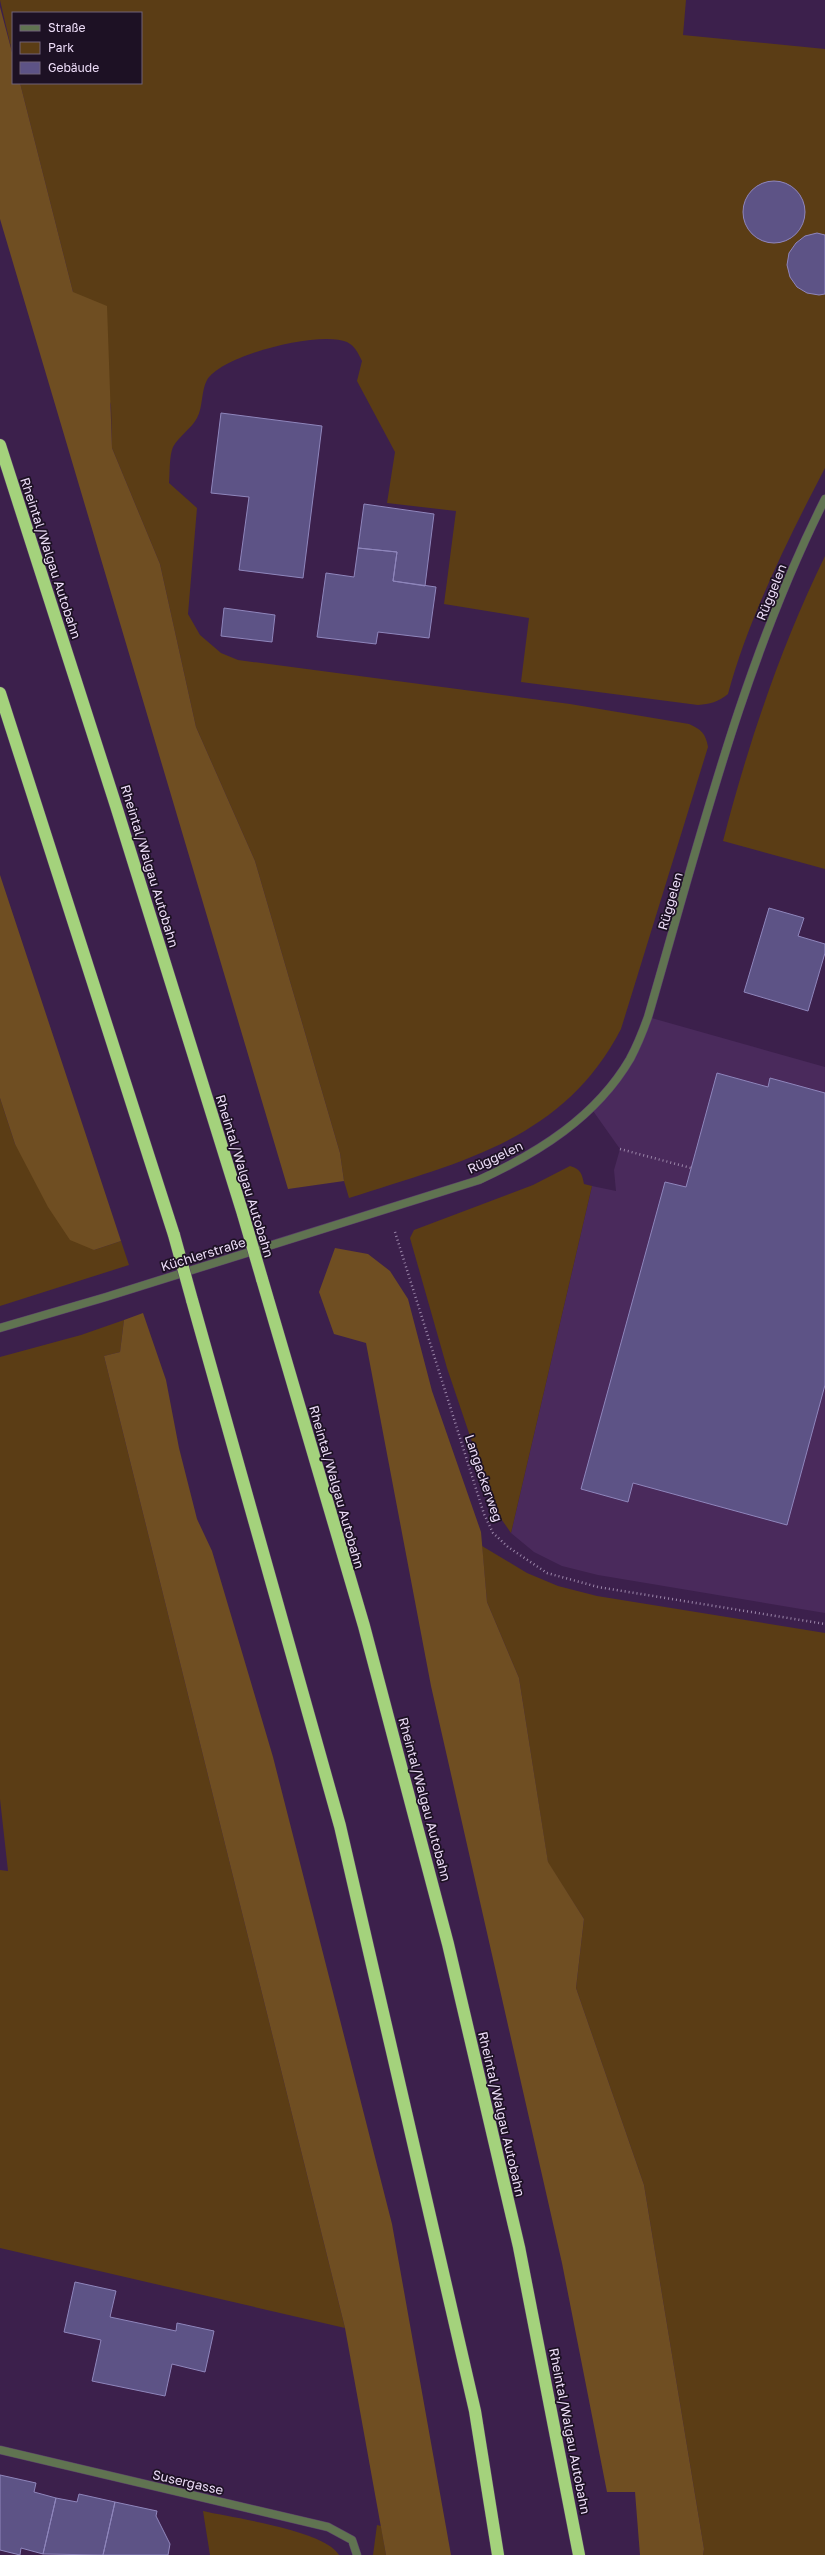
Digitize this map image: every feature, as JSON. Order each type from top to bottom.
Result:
[{"type":"highway","name":"Rheintal/Walgau Autobahn","points":[[0,445],[116,806],[243,1214],[364,1626],[448,1944],[519,2247],[579,2555]]},
{"type":"highway","points":[[0,693],[174,1235],[340,1826],[474,2411],[498,2555]]},
{"type":"street","name":"Rüggelen","points":[[412,1202],[479,1180],[516,1163],[543,1146],[591,1108],[630,1059],[648,1017],[747,684],[784,591],[825,499]]},
{"type":"street","name":"Küchlerstraße","points":[[0,1328],[412,1202]]},
{"type":"street","name":"Susergasse","points":[[0,2450],[328,2528],[352,2540],[357,2555]]},
{"type":"path","points":[[620,1149],[691,1168]]},
{"type":"path","name":"Langackerweg","points":[[388,1209],[484,1514],[493,1533],[508,1547],[547,1573],[598,1587],[825,1624]]},
{"type":"shaded area","points":[[0,7],[12,52],[12,84],[20,84],[73,292],[107,306],[112,448],[160,564],[196,727],[255,861],[340,1153],[344,1181],[288,1189],[0,219]]},
{"type":"shaded area","points":[[0,875],[121,1241],[94,1250],[70,1240],[48,1207],[15,1144],[0,1098]]},
{"type":"shaded area","points":[[648,1017],[825,1067],[825,1613],[598,1575],[562,1566],[534,1552],[511,1533],[592,1186],[616,1191],[614,1170],[620,1149],[591,1108],[613,1082]]},
{"type":"shaded area","points":[[335,1248],[368,1254],[390,1271],[408,1299],[432,1391],[481,1532],[487,1602],[519,1678],[548,1862],[584,1919],[576,1988],[644,2185],[704,2549],[703,2555],[640,2555],[635,2492],[607,2492],[562,2263],[431,1686],[366,1343],[334,1334],[319,1292]]},
{"type":"shaded area","points":[[143,1313],[166,1380],[179,1448],[197,1519],[212,1551],[273,1757],[392,2224],[451,2555],[386,2555],[345,2328],[104,1356],[120,1352],[124,1320]]},
{"type":"green space","points":[[0,0],[686,0],[683,35],[825,49],[825,468],[770,579],[736,666],[728,694],[721,699],[698,705],[521,682],[529,618],[444,604],[456,511],[387,503],[395,452],[357,381],[362,361],[358,353],[347,342],[334,339],[316,339],[272,347],[231,362],[216,371],[205,384],[197,418],[192,426],[178,439],[173,447],[170,460],[169,483],[197,508],[188,614],[200,635],[221,653],[238,660],[570,704],[689,724],[700,730],[706,739],[708,747],[621,1029],[597,1067],[570,1098],[538,1122],[504,1142],[468,1158],[349,1198],[344,1181],[340,1153],[255,861],[196,727],[160,564],[112,448],[111,405],[73,292],[20,84],[142,84],[142,12],[12,12],[12,52]]},
{"type":"green space","points":[[825,556],[825,869],[723,841],[743,768],[767,696],[794,625]]},
{"type":"green space","points":[[0,1098],[15,1144],[94,1250],[121,1241],[129,1265],[0,1306]]},
{"type":"green space","points":[[570,1166],[580,1172],[583,1177],[584,1184],[592,1186],[511,1533],[495,1510],[447,1368],[410,1238],[414,1230],[533,1185]]},
{"type":"green space","points":[[124,1320],[120,1352],[104,1356],[345,2328],[0,2248],[0,1870],[8,1871],[0,1799],[0,1357],[81,1335]]},
{"type":"green space","points":[[482,1546],[527,1573],[558,1586],[597,1596],[825,1633],[825,2555],[703,2555],[704,2549],[644,2185],[576,1988],[584,1919],[548,1863],[519,1678],[487,1602]]},
{"type":"green space","points":[[203,2511],[255,2521],[297,2532],[330,2546],[339,2555],[210,2555]]},
{"type":"green space","points":[[377,2525],[381,2526],[386,2555],[373,2555]]},
{"type":"building","points":[[774,181],[786,184],[796,190],[802,200],[805,212],[802,224],[796,234],[786,240],[774,243],[762,240],[752,234],[746,224],[743,212],[746,200],[752,190],[762,184]]},
{"type":"building","points":[[817,233],[825,235],[825,294],[819,295],[807,293],[797,287],[790,277],[787,265],[789,253],[796,243],[805,236]]},
{"type":"building","points":[[221,413],[322,426],[303,578],[239,570],[249,497],[211,493]]},
{"type":"building","points":[[364,504],[434,514],[425,586],[393,581],[397,552],[358,548]]},
{"type":"building","points":[[358,548],[397,552],[393,581],[436,587],[429,638],[378,632],[376,644],[317,637],[326,573],[354,577]]},
{"type":"building","points":[[224,608],[275,615],[272,642],[221,636]]},
{"type":"building","points":[[769,908],[804,918],[798,936],[825,944],[825,953],[808,1011],[744,992]]},
{"type":"building","points":[[717,1073],[768,1087],[770,1078],[825,1093],[825,1385],[787,1525],[633,1483],[628,1502],[581,1489],[665,1182],[686,1187]]},
{"type":"building","points":[[75,2282],[116,2291],[110,2317],[176,2331],[177,2323],[214,2331],[205,2372],[172,2364],[165,2396],[92,2381],[101,2340],[64,2332]]},
{"type":"building","points":[[0,2475],[36,2483],[34,2492],[56,2498],[43,2554],[21,2548],[20,2555],[0,2550]]},
{"type":"building","points":[[79,2494],[115,2502],[103,2555],[43,2554],[56,2498],[77,2502]]},
{"type":"building","points":[[115,2502],[157,2511],[156,2516],[170,2544],[168,2555],[103,2555]]}]
